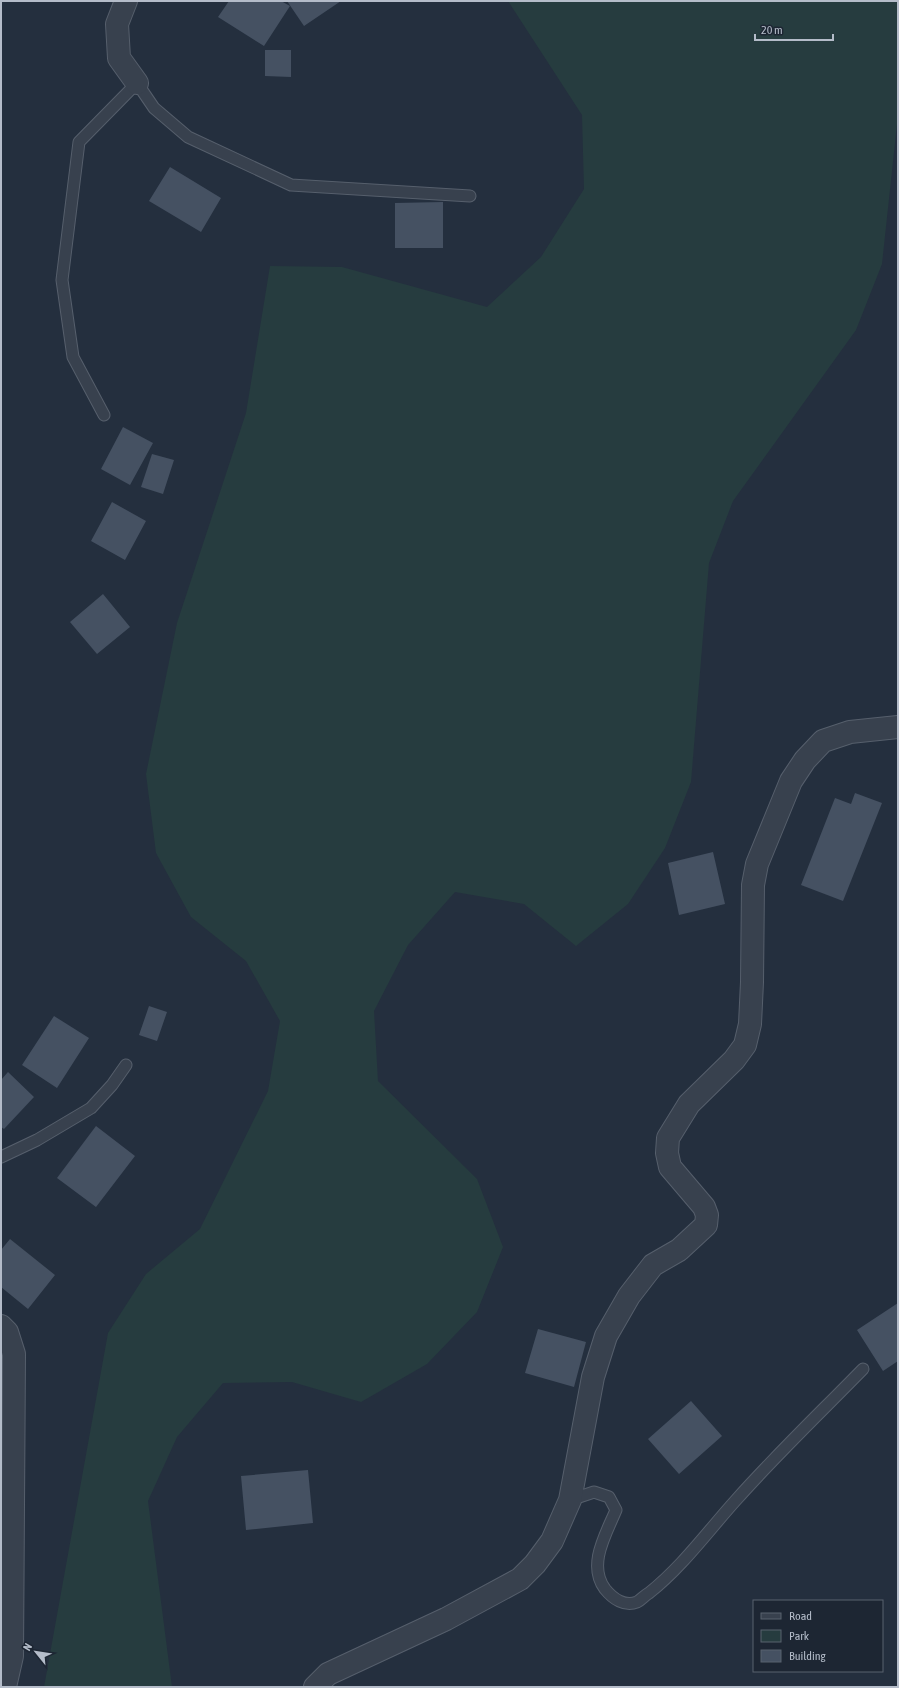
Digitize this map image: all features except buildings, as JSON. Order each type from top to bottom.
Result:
[{"type":"street","points":[[126,1],[118,24],[119,58],[137,84]]},
{"type":"street","points":[[315,1687],[328,1674],[446,1619],[520,1579],[535,1564],[552,1540],[570,1500],[593,1377],[606,1336],[629,1296],[653,1266],[679,1250],[706,1225],[707,1215],[704,1207],[670,1167],[667,1153],[668,1138],[689,1104],[734,1060],[745,1045],[750,1024],[753,885],[757,864],[791,781],[805,760],[823,742],[850,732],[898,726]]},
{"type":"street","points":[[1,1326],[7,1332],[14,1354],[12,1656],[5,1687]]},
{"type":"lane","points":[[104,415],[73,357],[62,280],[79,142],[137,84],[154,108],[188,137],[291,185],[470,196]]},
{"type":"lane","points":[[1,1156],[37,1140],[91,1108],[112,1086],[126,1066]]},
{"type":"lane","points":[[570,1500],[594,1492],[609,1498],[616,1510],[600,1549],[596,1566],[598,1574],[605,1589],[614,1598],[624,1603],[637,1602],[663,1582],[737,1498],[863,1369]]},
{"type":"green space","points":[[508,1],[898,1],[898,115],[882,264],[856,330],[733,501],[709,563],[691,782],[665,848],[628,904],[576,946],[524,904],[455,892],[408,945],[374,1011],[378,1081],[477,1179],[503,1247],[477,1312],[427,1364],[361,1402],[292,1382],[223,1383],[177,1437],[148,1501],[172,1687],[44,1687],[108,1333],[146,1274],[200,1229],[268,1091],[280,1021],[246,961],[191,917],[156,853],[146,774],[177,623],[246,413],[270,266],[342,267],[487,307],[541,257],[584,189],[582,115]]}]
